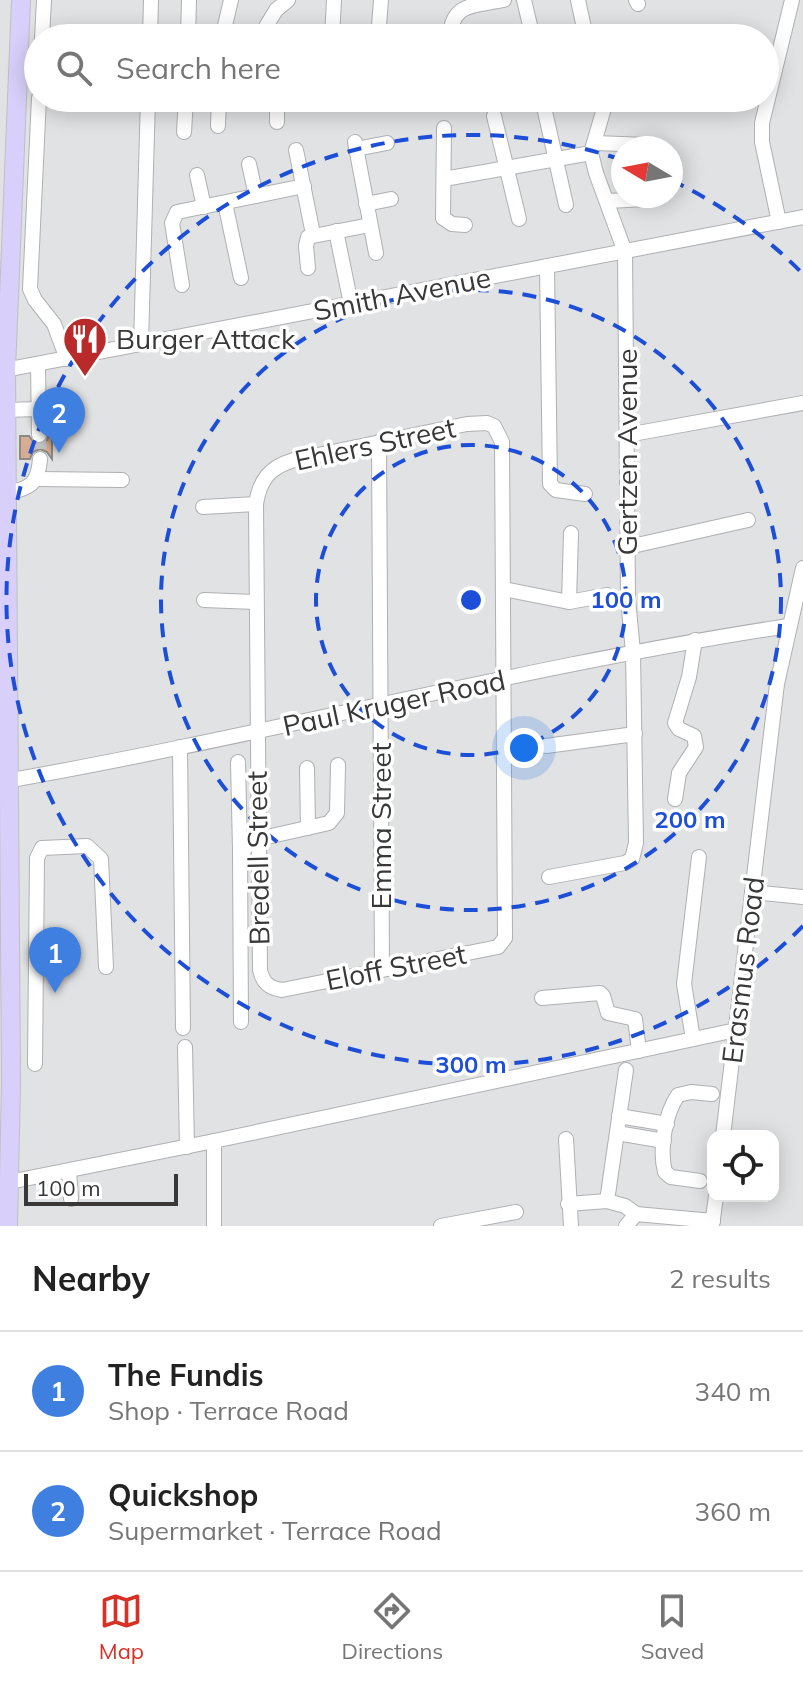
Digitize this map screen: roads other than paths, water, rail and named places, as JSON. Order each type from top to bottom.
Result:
[{"type":"main road","points":[[8,1226],[4,1183],[5,1082],[10,1033],[4,972],[9,928],[4,781],[6,410],[3,371],[21,0]]},
{"type":"street","points":[[43,24],[44,0]]},
{"type":"street","points":[[150,24],[151,0]]},
{"type":"street","points":[[188,24],[189,0]]},
{"type":"street","points":[[225,24],[231,0]]},
{"type":"street","points":[[267,24],[276,10],[288,0]]},
{"type":"street","points":[[333,24],[334,0]]},
{"type":"street","points":[[379,24],[381,0]]},
{"type":"street","points":[[450,24],[462,9],[504,0]]},
{"type":"street","points":[[524,0],[530,24]]},
{"type":"street","points":[[578,0],[583,24]]},
{"type":"street","points":[[779,53],[792,0]]},
{"type":"street","points":[[38,112],[30,289],[54,324],[67,359]]},
{"type":"street","points":[[141,344],[148,112]]},
{"type":"street","points":[[184,132],[185,112]]},
{"type":"street","points":[[218,112],[218,126]]},
{"type":"street","points":[[277,112],[277,122]]},
{"type":"street","points":[[545,112],[566,205]]},
{"type":"street","points":[[593,148],[603,112]]},
{"type":"street","points":[[765,112],[762,142],[779,222]]},
{"type":"street","points":[[494,116],[519,219]]},
{"type":"street","points":[[444,128],[443,218],[452,224],[465,225]]},
{"type":"street","points":[[376,253],[355,146],[387,143]]},
{"type":"street","points":[[444,179],[593,148],[611,147]]},
{"type":"street","name":"Gertzen Avenue","points":[[549,877],[632,859],[636,843],[633,652],[628,599],[625,252],[593,165],[593,148]]},
{"type":"street","points":[[296,150],[313,234]]},
{"type":"street","points":[[249,164],[256,196]]},
{"type":"street","points":[[197,175],[204,207]]},
{"type":"street","points":[[182,285],[172,223],[174,215],[304,186]]},
{"type":"street","points":[[366,204],[391,199]]},
{"type":"street","points":[[607,201],[611,201]]},
{"type":"street","points":[[225,203],[241,278]]},
{"type":"street","name":"Smith Avenue","points":[[3,371],[803,217]]},
{"type":"street","points":[[308,268],[306,242],[313,234],[370,225]]},
{"type":"street","points":[[336,231],[351,304]]},
{"type":"street","points":[[547,266],[550,484],[556,490],[585,494]]},
{"type":"street","points":[[38,364],[39,435]]},
{"type":"street","points":[[627,435],[803,403]]},
{"type":"street","points":[[6,410],[39,409]]},
{"type":"street","name":"Ehlers Street","points":[[263,480],[277,465],[467,424],[487,423],[494,426],[502,442],[504,589]]},
{"type":"street","name":"Emma Street","points":[[379,442],[382,969]]},
{"type":"street","points":[[37,479],[40,459]]},
{"type":"street","points":[[6,493],[19,491],[37,479],[122,480]]},
{"type":"street","name":"Bredell Street","points":[[263,480],[256,504],[255,602],[259,935],[261,975],[270,987],[276,989]]},
{"type":"street","points":[[203,507],[256,504]]},
{"type":"street","points":[[628,547],[748,520]]},
{"type":"street","points":[[569,602],[571,533]]},
{"type":"street","name":"Erasmus Road","points":[[724,1130],[777,684],[803,568]]},
{"type":"street","points":[[504,680],[504,589],[569,602],[607,595]]},
{"type":"street","points":[[204,600],[255,602]]},
{"type":"street","name":"Paul Kruger Road","points":[[4,781],[256,732],[633,652],[788,626]]},
{"type":"street","points":[[675,799],[679,773],[696,747],[694,736],[679,729],[675,723],[689,677],[695,640]]},
{"type":"street","name":"Eloff Street","points":[[276,989],[498,947],[503,943],[506,932],[504,680]]},
{"type":"street","points":[[546,746],[635,734]]},
{"type":"street","points":[[180,747],[183,1028]]},
{"type":"street","points":[[238,762],[241,1022]]},
{"type":"street","points":[[240,850],[329,823],[337,813],[338,765]]},
{"type":"street","points":[[307,768],[308,828]]},
{"type":"street","points":[[35,1064],[37,858],[42,848],[87,846],[101,859],[106,967]]},
{"type":"street","points":[[693,1039],[684,984],[699,857]]},
{"type":"street","points":[[752,892],[803,897]]},
{"type":"street","points":[[9,928],[36,929]]},
{"type":"street","points":[[240,937],[259,935]]},
{"type":"street","points":[[542,998],[600,993],[608,1013],[635,1019],[639,1051]]},
{"type":"street","points":[[4,1183],[736,1030]]},
{"type":"street","points":[[10,1033],[35,1032]]},
{"type":"street","points":[[185,1047],[187,1147]]},
{"type":"street","points":[[607,1201],[626,1070]]},
{"type":"street","points":[[700,1181],[671,1177],[665,1172],[664,1141],[678,1095],[691,1092],[712,1094]]},
{"type":"street","points":[[619,1116],[667,1124]]},
{"type":"street","points":[[617,1133],[664,1141]]},
{"type":"street","points":[[566,1139],[571,1226]]},
{"type":"street","points":[[214,1141],[214,1226]]},
{"type":"street","points":[[69,1171],[71,1199]]},
{"type":"street","points":[[568,1204],[607,1201],[625,1206],[636,1214],[713,1224],[715,1202]]},
{"type":"street","points":[[441,1226],[516,1212]]},
{"type":"street","points":[[626,1226],[636,1214]]},
{"type":"tunnel","points":[[39,435],[40,459]]},
{"type":"place","name":"Burger Attack","points":[[85,378]]},
{"type":"place","name":"Quickshop","points":[[59,453]]},
{"type":"place","name":"The Fundis","points":[[55,993]]}]
